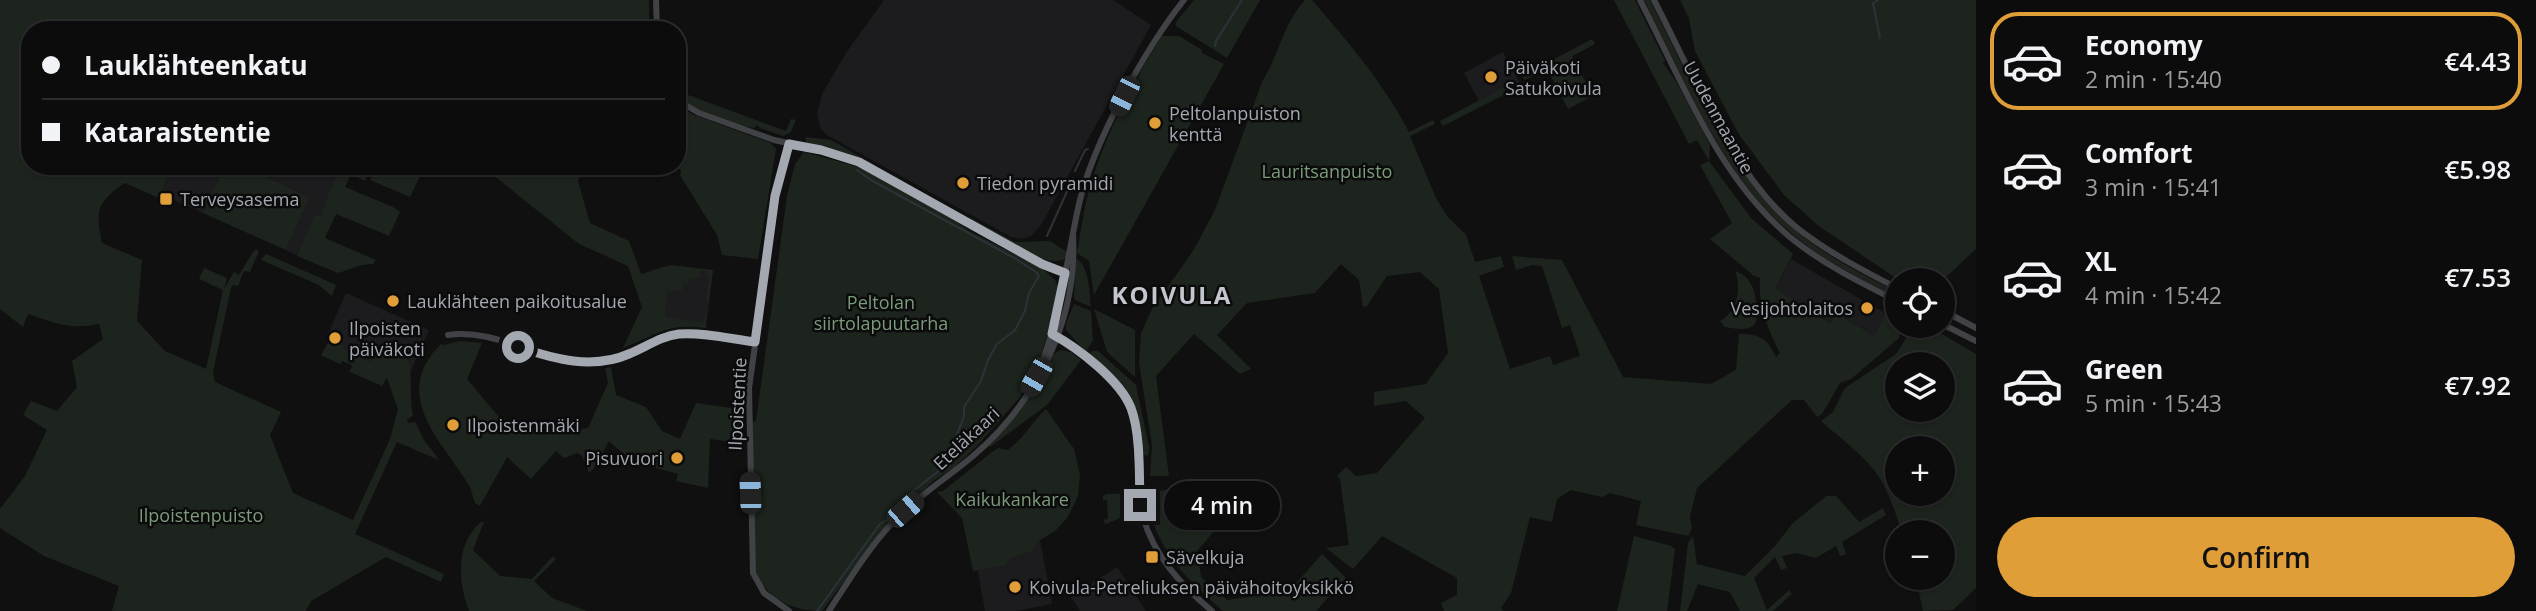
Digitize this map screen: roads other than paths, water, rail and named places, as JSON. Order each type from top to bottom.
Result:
[{"type":"main road","points":[[656,0],[657,21]]},
{"type":"main road","name":"Eteläkaari","points":[[829,611],[885,531],[905,510],[990,439],[1019,405],[1046,363],[1067,312],[1073,235],[1085,182],[1109,125],[1160,32],[1184,0]]},
{"type":"main road","name":"Uudenmaantie","points":[[1640,0],[1714,143],[1756,204],[1803,248],[1885,295]]},
{"type":"main road","name":"Uudenmaantie","points":[[1654,0],[1723,134],[1757,186],[1797,227],[1850,264],[1885,282]]},
{"type":"main road","points":[[686,105],[699,113],[789,144],[821,150],[859,162],[1042,264],[1069,274]]},
{"type":"main road","name":"Ilpoistentie","points":[[789,144],[775,196],[748,402],[752,568],[760,588],[789,611]]},
{"type":"main road","points":[[1955,317],[1976,328]]},
{"type":"main road","points":[[1955,330],[1976,341]]},
{"type":"main road","points":[[448,335],[465,333],[485,336],[542,355],[585,362],[619,357],[678,334],[755,342]]},
{"type":"main road","points":[[1055,336],[1106,375],[1126,398],[1135,422],[1140,505],[1146,527],[1167,566],[1188,590],[1212,611]]},
{"type":"waterway","points":[[1215,46],[1242,0]]},
{"type":"waterway","points":[[1878,0],[1873,3],[1880,38]]},
{"type":"waterway","points":[[1075,171],[1088,149]]},
{"type":"waterway","points":[[817,611],[880,524],[887,520],[912,492],[960,454],[955,440],[964,416],[964,407],[981,381],[997,344],[1015,330],[1025,311],[1029,293],[1039,276],[1016,259],[857,170]]},
{"type":"waterway","points":[[1047,236],[1073,178]]},
{"type":"place","name":"Päiväkoti Satukoivula","points":[[1491,77]]},
{"type":"place","name":"Peltolanpuiston kenttä","points":[[1155,123]]},
{"type":"place","name":"Tiedon pyramidi","points":[[963,183]]},
{"type":"place","name":"Terveysasema","points":[[166,199]]},
{"type":"place","name":"Lauklähteen paikoitusalue","points":[[393,301]]},
{"type":"place","name":"Vesijohtolaitos","points":[[1867,308]]},
{"type":"place","name":"Ilpoisten päiväkoti","points":[[335,338]]},
{"type":"place","name":"Ilpoistenmäki","points":[[453,425]]},
{"type":"place","name":"Pisuvuori","points":[[677,458]]},
{"type":"place","name":"Sävelkuja","points":[[1152,557]]},
{"type":"place","name":"Koivula-Petreliuksen päivähoitoyksikkö","points":[[1015,587]]},
{"type":"district","name":"KOIVULA","points":[[1172,294]]},
{"type":"park label","name":"Lauritsanpuisto","points":[[1327,171]]},
{"type":"park label","name":"Peltolan siirtolapuutarha","points":[[881,312]]},
{"type":"park label","name":"Kaikukankare","points":[[1012,499]]},
{"type":"park label","name":"Ilpoistenpuisto","points":[[201,515]]}]
